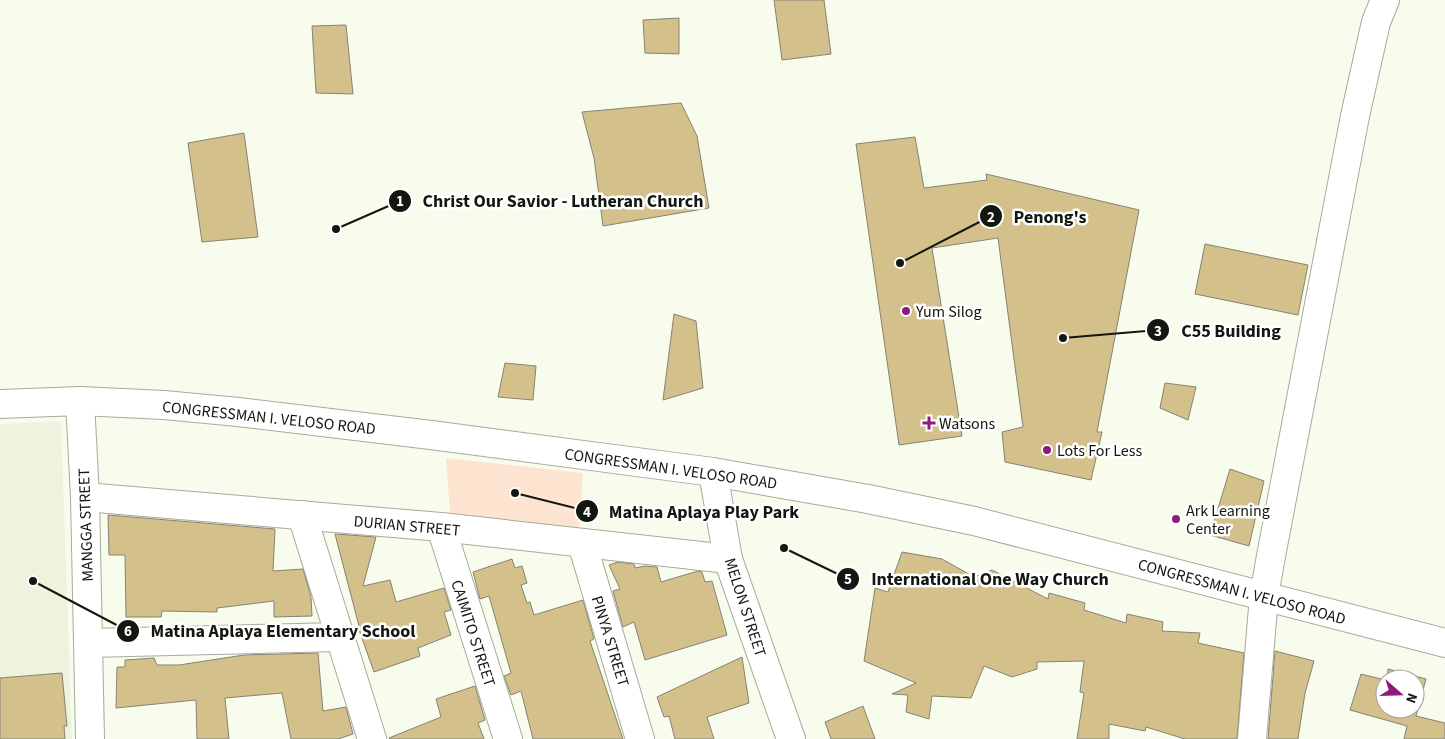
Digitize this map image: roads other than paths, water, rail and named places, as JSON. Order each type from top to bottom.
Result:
[{"type":"street","points":[[1252,739],[1264,596],[1355,116],[1376,22],[1385,0]]},
{"type":"street","name":"CONGRESSMAN I. VELOSO ROAD","points":[[0,404],[80,401],[164,405],[238,412],[714,472],[868,499],[974,522],[1445,643]]},
{"type":"street","name":"MANGGA STREET","points":[[80,401],[85,497],[90,739]]},
{"type":"street","name":"MELON STREET","points":[[714,472],[728,559],[791,739]]},
{"type":"street","name":"DURIAN STREET","points":[[85,497],[441,527],[728,559]]},
{"type":"street","points":[[302,515],[372,739]]},
{"type":"street","name":"CAIMITO STREET","points":[[441,527],[508,739]]},
{"type":"street","name":"PINYA STREET","points":[[582,543],[640,739]]},
{"type":"street","points":[[89,643],[340,637]]},
{"type":"place","name":"Christ Our Savior - Lutheran Church","points":[[336,229]]},
{"type":"place","name":"Penong's","points":[[900,263]]},
{"type":"place","name":"Yum Silog","points":[[906,311]]},
{"type":"place","name":"C55 Building","points":[[1063,338]]},
{"type":"place","name":"Watsons","points":[[929,423]]},
{"type":"place","name":"Lots For Less","points":[[1047,450]]},
{"type":"place","name":"Matina Aplaya Play Park","points":[[515,493]]},
{"type":"place","name":"Ark Learning Center","points":[[1176,519]]},
{"type":"place","name":"International One Way Church","points":[[784,548]]},
{"type":"place","name":"Matina Aplaya Elementary School","points":[[33,581]]}]
